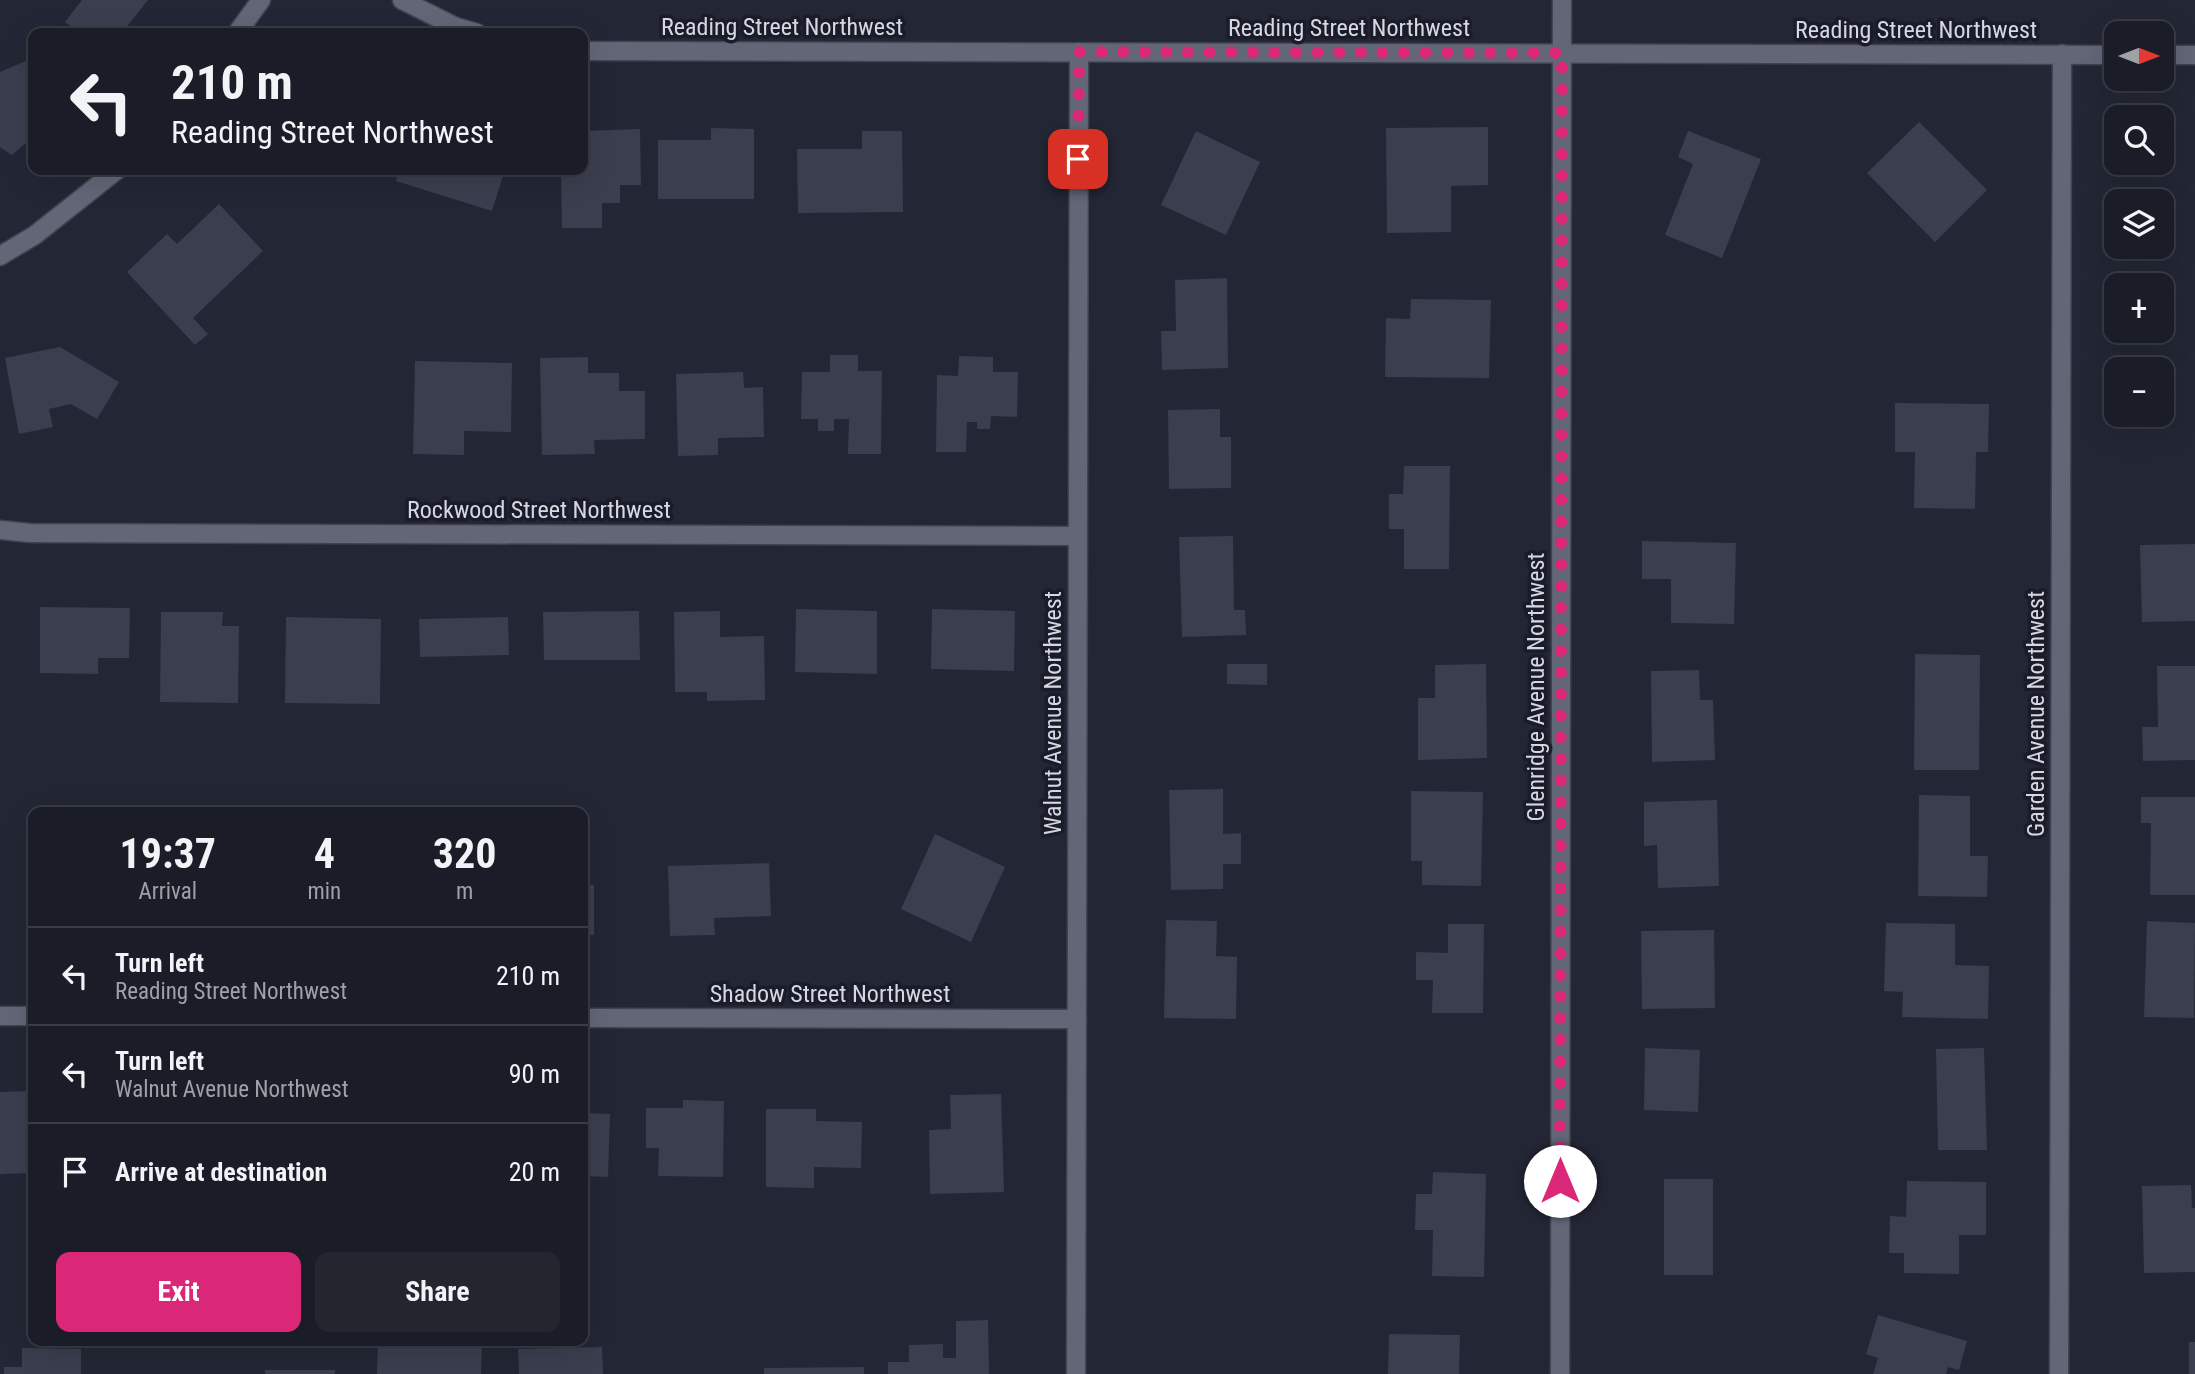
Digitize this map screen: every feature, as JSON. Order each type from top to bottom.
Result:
[{"type":"street","points":[[241,28],[261,0]]},
{"type":"street","points":[[402,0],[463,28]]},
{"type":"street","name":"Glenridge Avenue Northwest","points":[[1560,1374],[1562,0]]},
{"type":"street","name":"Reading Street Northwest","points":[[588,51],[2104,55]]},
{"type":"street","name":"Walnut Avenue Northwest","points":[[1076,1374],[1079,52]]},
{"type":"street","name":"Garden Avenue Northwest","points":[[2059,1374],[2062,54]]},
{"type":"street","points":[[2174,55],[2195,55]]},
{"type":"street","points":[[0,256],[35,235],[111,175]]},
{"type":"street","name":"Rockwood Street Northwest","points":[[0,530],[58,533],[1077,536]]},
{"type":"street","points":[[0,1016],[28,1016]]},
{"type":"street","name":"Shadow Street Northwest","points":[[588,1018],[1077,1019]]},
{"type":"building","points":[[82,0],[148,0],[126,28],[73,28],[65,22]]},
{"type":"building","points":[[28,60],[28,141],[12,155],[0,147],[0,72]]},
{"type":"building","points":[[1919,122],[1987,190],[1935,242],[1867,173]]},
{"type":"building","points":[[1488,127],[1488,185],[1451,186],[1451,232],[1387,233],[1386,128]]},
{"type":"building","points":[[711,128],[754,129],[754,199],[658,199],[658,140],[711,140]]},
{"type":"building","points":[[640,129],[641,185],[620,185],[620,203],[602,203],[602,228],[562,228],[561,175],[588,175],[588,131]]},
{"type":"building","points":[[862,131],[902,131],[903,212],[798,213],[797,149],[862,149]]},
{"type":"building","points":[[1196,131],[1260,162],[1226,235],[1161,205]]},
{"type":"building","points":[[1688,131],[1761,159],[1722,258],[1665,235],[1693,164],[1678,157]]},
{"type":"building","points":[[398,175],[503,175],[492,211],[396,181]]},
{"type":"building","points":[[219,204],[263,251],[193,318],[208,334],[195,345],[127,272],[167,234],[177,244]]},
{"type":"building","points":[[1227,278],[1228,368],[1162,370],[1161,331],[1176,331],[1175,280]]},
{"type":"building","points":[[1411,299],[1491,300],[1489,378],[1385,377],[1386,318],[1410,319]]},
{"type":"building","points":[[60,347],[119,382],[97,419],[71,404],[49,409],[53,427],[19,434],[5,358]]},
{"type":"building","points":[[830,355],[858,355],[858,371],[882,371],[881,454],[848,454],[849,419],[834,419],[834,431],[818,431],[818,419],[801,419],[802,372],[830,372]]},
{"type":"building","points":[[959,356],[993,357],[993,372],[1018,372],[1017,417],[991,416],[990,429],[977,429],[977,422],[967,422],[966,452],[936,452],[937,375],[958,376]]},
{"type":"building","points":[[588,357],[588,373],[619,373],[619,391],[645,391],[645,439],[594,440],[595,454],[542,455],[540,358]]},
{"type":"building","points":[[415,361],[512,363],[511,432],[464,431],[464,455],[413,454]]},
{"type":"building","points":[[743,372],[744,388],[763,387],[764,437],[718,438],[718,455],[678,456],[676,374]]},
{"type":"building","points":[[1895,403],[1989,404],[1988,452],[1976,452],[1975,509],[1914,508],[1915,452],[1895,452]]},
{"type":"building","points":[[1220,409],[1220,437],[1231,437],[1231,488],[1169,489],[1168,410]]},
{"type":"building","points":[[1404,466],[1450,466],[1449,569],[1404,569],[1404,529],[1389,529],[1389,494],[1403,494]]},
{"type":"building","points":[[1233,536],[1234,610],[1245,610],[1246,635],[1182,637],[1179,537]]},
{"type":"building","points":[[1642,541],[1736,543],[1734,624],[1671,623],[1671,579],[1642,579]]},
{"type":"building","points":[[2195,544],[2195,621],[2142,622],[2140,545]]},
{"type":"building","points":[[40,607],[130,608],[129,658],[98,658],[98,674],[40,673]]},
{"type":"building","points":[[796,609],[877,611],[877,674],[795,672]]},
{"type":"building","points":[[932,609],[1015,611],[1014,671],[931,669]]},
{"type":"building","points":[[639,611],[640,660],[544,660],[543,612]]},
{"type":"building","points":[[720,611],[720,637],[764,636],[765,700],[707,701],[707,692],[675,692],[674,612]]},
{"type":"building","points":[[161,612],[223,612],[222,626],[239,626],[238,703],[160,702]]},
{"type":"building","points":[[286,617],[381,619],[380,704],[285,703]]},
{"type":"building","points":[[508,617],[509,655],[420,657],[419,619]]},
{"type":"building","points":[[1915,654],[1980,655],[1979,770],[1914,770]]},
{"type":"building","points":[[1227,664],[1267,664],[1267,685],[1227,684]]},
{"type":"building","points":[[1486,664],[1487,758],[1418,760],[1418,698],[1435,698],[1435,665]]},
{"type":"building","points":[[2157,666],[2195,666],[2195,760],[2143,761],[2142,727],[2158,727]]},
{"type":"building","points":[[1699,670],[1700,700],[1713,700],[1715,760],[1652,762],[1651,671]]},
{"type":"building","points":[[1223,789],[1223,834],[1241,833],[1241,864],[1223,864],[1223,889],[1171,890],[1169,790]]},
{"type":"building","points":[[1411,791],[1483,792],[1481,886],[1422,885],[1422,861],[1411,861]]},
{"type":"building","points":[[1919,795],[1970,796],[1970,856],[1988,856],[1987,897],[1918,896]]},
{"type":"building","points":[[2141,797],[2195,797],[2195,895],[2150,895],[2151,823],[2141,823]]},
{"type":"building","points":[[1717,800],[1719,886],[1658,888],[1657,845],[1644,846],[1644,802]]},
{"type":"building","points":[[935,834],[1005,867],[971,942],[901,909]]},
{"type":"building","points":[[769,863],[771,916],[714,918],[715,935],[670,936],[668,866]]},
{"type":"building","points":[[588,885],[594,885],[594,935],[588,935]]},
{"type":"building","points":[[1166,920],[1217,921],[1216,956],[1237,957],[1236,1019],[1164,1018]]},
{"type":"building","points":[[2147,921],[2195,923],[2194,1018],[2144,1017]]},
{"type":"building","points":[[1886,923],[1955,924],[1955,965],[1989,966],[1988,1019],[1902,1017],[1903,992],[1884,991]]},
{"type":"building","points":[[1448,924],[1484,924],[1483,1013],[1432,1013],[1433,980],[1416,980],[1416,952],[1448,953]]},
{"type":"building","points":[[1714,930],[1715,1008],[1642,1009],[1641,931]]},
{"type":"building","points":[[1645,1048],[1700,1050],[1698,1112],[1644,1110]]},
{"type":"building","points":[[1984,1048],[1987,1150],[1938,1150],[1936,1049]]},
{"type":"building","points":[[28,1091],[28,1173],[0,1174],[0,1092]]},
{"type":"building","points":[[1001,1094],[1004,1192],[930,1194],[929,1130],[951,1129],[950,1095]]},
{"type":"building","points":[[683,1100],[724,1101],[723,1177],[658,1176],[659,1148],[646,1148],[646,1108],[683,1108]]},
{"type":"building","points":[[766,1109],[816,1109],[816,1121],[862,1122],[861,1168],[814,1167],[814,1188],[766,1187]]},
{"type":"building","points":[[588,1113],[610,1114],[608,1177],[588,1176]]},
{"type":"building","points":[[1433,1172],[1486,1174],[1484,1277],[1432,1276],[1433,1230],[1415,1230],[1416,1194],[1432,1194]]},
{"type":"building","points":[[1664,1179],[1713,1179],[1713,1275],[1664,1275]]},
{"type":"building","points":[[1907,1181],[1986,1182],[1986,1235],[1959,1235],[1959,1274],[1904,1273],[1904,1253],[1889,1253],[1890,1216],[1906,1217]]},
{"type":"building","points":[[2191,1185],[2192,1208],[2195,1208],[2195,1272],[2144,1273],[2142,1186]]},
{"type":"building","points":[[1878,1315],[1967,1341],[1959,1370],[1948,1367],[1946,1374],[1873,1374],[1878,1358],[1866,1354]]},
{"type":"building","points":[[988,1320],[989,1374],[888,1374],[888,1362],[909,1362],[909,1345],[943,1344],[943,1358],[956,1358],[956,1321]]},
{"type":"building","points":[[1389,1334],[1460,1335],[1459,1374],[1388,1374]]},
{"type":"building","points":[[2189,1342],[2195,1342],[2195,1374],[2189,1374]]},
{"type":"building","points":[[378,1346],[482,1346],[481,1374],[377,1374]]},
{"type":"building","points":[[602,1347],[603,1374],[519,1374],[518,1349]]},
{"type":"building","points":[[22,1348],[81,1349],[81,1374],[4,1374],[4,1367],[22,1367]]},
{"type":"building","points":[[864,1367],[864,1374],[764,1374],[764,1368]]},
{"type":"building","points":[[265,1370],[335,1370],[335,1374],[265,1374]]},
{"type":"route","points":[[1078,159],[1079,52],[1562,53],[1560,1181]]}]
